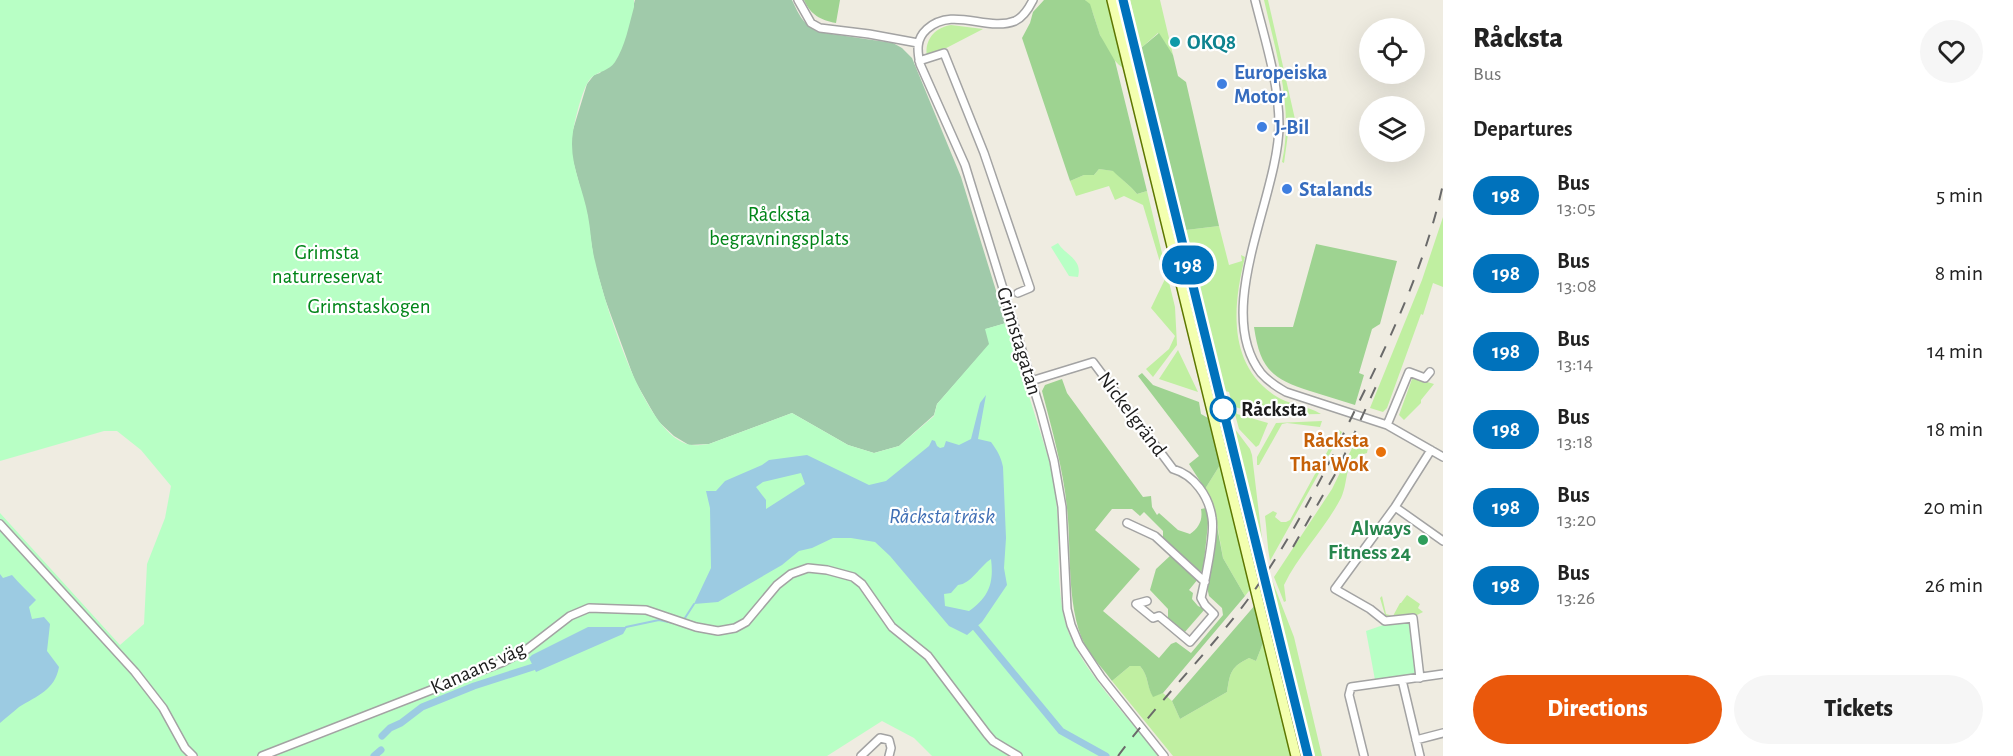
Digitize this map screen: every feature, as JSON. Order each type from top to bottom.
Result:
[{"type":"main road","points":[[1112,0],[1296,756]]},
{"type":"main road","points":[[1123,0],[1308,756]]},
{"type":"street","points":[[798,0],[811,23],[820,28],[918,43],[925,32],[941,21],[1007,23],[1016,21],[1033,0]]},
{"type":"street","points":[[1256,0],[1275,86],[1279,126],[1277,146],[1244,293],[1243,321],[1246,339],[1260,372],[1271,383],[1286,392],[1387,425],[1443,457]]},
{"type":"street","name":"Grimstagatan","points":[[918,43],[919,61],[965,165],[1054,461],[1062,507],[1067,609],[1071,625],[1079,644],[1101,677],[1164,756]]},
{"type":"street","points":[[919,61],[944,53],[984,153],[1030,288],[1018,293]]},
{"type":"street","name":"Nickelgränd","points":[[1031,381],[1093,362],[1173,469],[1187,475],[1206,497],[1213,520],[1201,598],[1214,614],[1190,642],[1159,616],[1153,618],[1148,616],[1136,604],[1147,601]]},
{"type":"street","points":[[1387,425],[1408,372],[1425,378],[1430,372]]},
{"type":"street","points":[[1419,678],[1413,618],[1385,621],[1370,609],[1335,589],[1395,507],[1431,450]]},
{"type":"street","points":[[1395,507],[1443,541]]},
{"type":"street","points":[[1127,523],[1155,537],[1205,582]]},
{"type":"street","points":[[0,524],[135,672],[163,708],[185,748],[193,756]]},
{"type":"street","name":"Kanaans väg","points":[[262,756],[503,662],[526,650],[570,616],[589,608],[646,610],[684,623],[718,631],[735,628],[746,622],[777,585],[791,574],[808,568],[853,577],[862,584],[892,627],[928,656],[993,741],[1018,756]]},
{"type":"street","points":[[1364,756],[1348,691],[1351,687],[1443,674]]},
{"type":"street","points":[[1402,680],[1420,756]]},
{"type":"street","points":[[1416,740],[1443,734]]},
{"type":"street","points":[[861,756],[880,738],[889,740],[891,748],[889,756]]},
{"type":"green space","name":"Grimsta naturreservat","points":[[0,0],[634,0],[624,43],[615,62],[592,77],[586,87],[576,119],[572,143],[574,164],[586,205],[594,256],[607,305],[639,388],[653,411],[667,430],[689,445],[709,444],[792,413],[848,445],[874,453],[899,446],[934,416],[937,404],[989,344],[985,329],[1006,323],[1052,473],[1057,510],[1061,597],[1066,625],[1082,659],[1094,676],[1160,756],[932,756],[914,738],[882,721],[827,756],[0,756],[0,513],[120,645],[144,624],[147,564],[165,518],[171,486],[141,450],[117,431],[104,431],[0,461]]},
{"type":"green space","name":"Råcksta begravningsplats","points":[[635,0],[792,0],[802,19],[818,32],[893,43],[912,58],[961,177],[1006,323],[986,329],[990,344],[937,404],[934,415],[899,446],[874,453],[848,445],[792,413],[709,444],[689,445],[674,436],[658,421],[635,381],[605,299],[594,261],[587,214],[572,157],[572,133],[587,84],[594,75],[600,73],[623,42]]},
{"type":"green space","points":[[804,0],[840,0],[836,23],[817,16]]},
{"type":"green space","points":[[1044,0],[1085,0],[1090,4],[1100,35],[1115,61],[1147,191],[1137,194],[1113,171],[1099,169],[1094,175],[1084,175],[1070,181],[1022,38],[1033,12]]},
{"type":"green space","points":[[1085,0],[1106,0],[1123,68],[1107,49]]},
{"type":"green space","points":[[1130,0],[1160,0],[1173,55],[1158,33],[1141,48]]},
{"type":"green space","points":[[1264,0],[1268,0],[1297,128],[1289,127],[1284,163],[1282,162],[1286,121],[1285,101]]},
{"type":"green space","points":[[951,25],[983,29],[927,58],[929,40],[935,32]]},
{"type":"green space","points":[[1159,33],[1173,55],[1178,76],[1186,82],[1219,226],[1186,230],[1141,48]]},
{"type":"green space","points":[[1099,169],[1114,171],[1137,194],[1147,191],[1175,307],[1177,345],[1153,377],[1146,369],[1169,349],[1175,336],[1151,308],[1165,279],[1143,205],[1124,196],[1115,200],[1109,186],[1076,196],[1070,181],[1084,175],[1094,175]]},
{"type":"green space","points":[[1443,217],[1443,287],[1433,283],[1387,408],[1383,412],[1370,408],[1422,280]]},
{"type":"green space","points":[[1219,226],[1229,265],[1242,261],[1241,255],[1245,257],[1238,294],[1237,332],[1248,367],[1259,382],[1274,395],[1321,414],[1263,415],[1235,407],[1237,414],[1268,423],[1256,447],[1239,429],[1229,392],[1225,391],[1186,230]]},
{"type":"green space","points":[[1058,243],[1076,261],[1078,277],[1069,276],[1051,247]]},
{"type":"green space","points":[[1316,244],[1397,261],[1380,324],[1372,329],[1359,373],[1364,375],[1355,405],[1286,382],[1270,370],[1264,362],[1257,341],[1254,327],[1293,327]]},
{"type":"green space","points":[[1178,350],[1198,392],[1159,379]]},
{"type":"green space","points":[[1142,373],[1153,385],[1199,402],[1201,414],[1208,418],[1220,465],[1205,489],[1189,464],[1199,456],[1138,376]]},
{"type":"green space","points":[[1062,379],[1067,393],[1143,497],[1151,496],[1152,507],[1157,515],[1159,513],[1178,530],[1190,534],[1200,523],[1201,509],[1206,508],[1209,514],[1203,571],[1200,572],[1163,540],[1163,531],[1144,512],[1140,516],[1132,509],[1112,509],[1095,530],[1140,569],[1103,611],[1159,658],[1171,644],[1176,642],[1191,653],[1223,615],[1222,608],[1209,596],[1207,587],[1216,521],[1223,558],[1245,596],[1163,693],[1153,697],[1145,673],[1140,666],[1130,666],[1112,681],[1089,652],[1076,620],[1065,493],[1057,449],[1042,391],[1045,385]]},
{"type":"green space","points":[[1412,379],[1434,384],[1421,403],[1404,420],[1399,415]]},
{"type":"green space","points":[[1322,421],[1320,427],[1282,424],[1257,465],[1257,457],[1276,423]]},
{"type":"green space","points":[[1235,429],[1252,455],[1263,547],[1268,564],[1266,568]]},
{"type":"green space","points":[[1339,430],[1342,432],[1270,561],[1265,516],[1273,511],[1277,513],[1275,517],[1281,522],[1290,520]]},
{"type":"green space","points":[[1356,440],[1369,442],[1367,453],[1359,456],[1350,465],[1341,498],[1284,585],[1286,601],[1284,602],[1274,577],[1332,489]]},
{"type":"green space","points":[[1220,465],[1252,587],[1245,596],[1223,558],[1214,506],[1205,489]]},
{"type":"green space","points":[[1171,555],[1198,579],[1189,590],[1193,593],[1192,599],[1198,606],[1205,609],[1184,633],[1168,620],[1168,609],[1150,590],[1156,569]]},
{"type":"green space","points":[[1272,580],[1294,637],[1322,756],[1314,756],[1270,583]]},
{"type":"green space","points":[[1407,595],[1420,604],[1418,608],[1423,612],[1413,617],[1392,617],[1385,615],[1380,598],[1382,596],[1386,614],[1393,616]]},
{"type":"green space","points":[[1256,604],[1263,643],[1256,661],[1249,658],[1238,664],[1231,675],[1227,692],[1180,719],[1172,701]]},
{"type":"green space","points":[[1409,622],[1415,674],[1375,680],[1366,631],[1389,623]]},
{"type":"green space","points":[[1263,643],[1291,756],[1173,756],[1112,681],[1130,666],[1140,666],[1145,673],[1153,696],[1163,693],[1172,701],[1180,719],[1227,692],[1232,671],[1238,664],[1249,658],[1256,661]]},
{"type":"water","name":"Råcksta träsk","points":[[986,395],[978,439],[991,442],[1003,467],[1006,538],[1004,568],[1007,585],[982,622],[967,635],[949,626],[890,556],[875,542],[851,538],[833,538],[812,548],[799,551],[782,565],[718,602],[694,604],[711,568],[710,508],[706,491],[716,491],[725,481],[769,460],[807,455],[869,485],[886,481],[929,446],[932,440],[940,448],[944,447],[946,441],[959,445],[971,439],[980,403]],"holes":[[[801,473],[805,484],[766,509],[766,500],[756,487],[763,482]],[[991,559],[992,575],[989,589],[976,606],[969,611],[945,606],[944,594],[951,593],[958,585],[967,582]]]},
{"type":"water","points":[[0,574],[3,578],[12,575],[36,600],[29,607],[32,619],[44,617],[50,624],[47,651],[59,667],[49,687],[0,723]]},
{"type":"water","points":[[588,627],[627,627],[623,634],[536,672],[529,658],[532,655]]},
{"type":"waterway","points":[[683,621],[694,604]]},
{"type":"waterway","points":[[626,627],[659,620],[673,623]]},
{"type":"waterway","points":[[976,628],[1061,731],[1106,756]]},
{"type":"waterway","points":[[382,736],[422,707],[474,686],[533,667]]},
{"type":"waterway","points":[[374,756],[381,750]]},
{"type":"railway","points":[[1118,756],[1246,602],[1293,530],[1333,455],[1396,324],[1418,269],[1443,184]]},
{"type":"railway","points":[[1293,547],[1337,471],[1378,382]]},
{"type":"bus line","name":"198","points":[[1123,0],[1308,756]]},
{"type":"place","name":"OKQ8","points":[[1175,42]]},
{"type":"place","name":"Europeiska Motor","points":[[1222,84]]},
{"type":"place","name":"J-Bil","points":[[1262,127]]},
{"type":"place","name":"Stalands","points":[[1287,189]]},
{"type":"place","name":"Råcksta","points":[[1223,409]]},
{"type":"place","name":"Råcksta Thai Wok","points":[[1381,452]]},
{"type":"place","name":"Always Fitness 24","points":[[1423,540]]},
{"type":"park label","name":"Grimstaskogen","points":[[369,306]]}]
